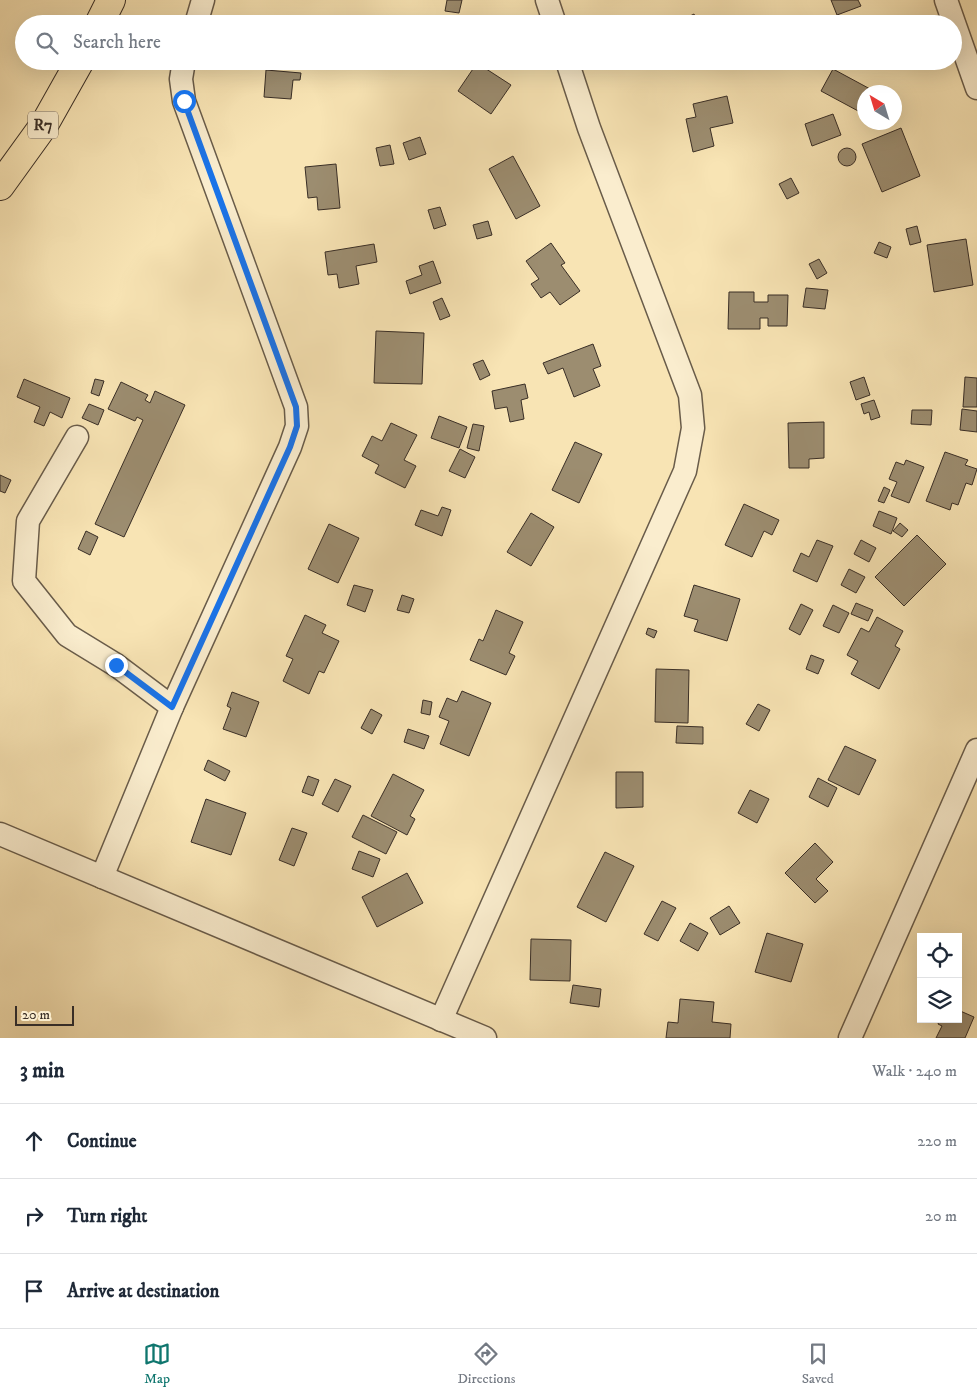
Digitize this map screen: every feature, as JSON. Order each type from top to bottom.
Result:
[{"type":"highway","points":[[103,15],[110,0]]},
{"type":"highway","name":"R7","points":[[0,186],[44,125],[75,70]]},
{"type":"street","points":[[199,15],[203,0]]},
{"type":"street","points":[[547,0],[552,15]]},
{"type":"street","points":[[946,0],[951,15]]},
{"type":"street","points":[[962,45],[977,88]]},
{"type":"street","points":[[102,877],[172,707],[290,447],[297,426],[296,407],[184,101],[181,79],[182,70]]},
{"type":"street","points":[[441,1020],[685,471],[693,428],[690,395],[589,128],[570,70]]},
{"type":"street","points":[[77,437],[28,521],[24,581],[67,635],[116,665],[172,707]]},
{"type":"street","points":[[850,1038],[977,750]]},
{"type":"street","points":[[0,834],[485,1038]]},
{"type":"building","points":[[447,0],[462,0],[459,13],[445,11]]},
{"type":"building","points":[[831,0],[858,0],[861,6],[837,15]]},
{"type":"building","points":[[266,70],[301,73],[300,80],[293,80],[291,99],[264,97]]},
{"type":"building","points":[[472,70],[488,70],[511,85],[491,114],[458,91]]},
{"type":"building","points":[[832,70],[863,85],[857,85],[857,110],[821,91]]},
{"type":"building","points":[[727,96],[733,123],[710,128],[714,146],[693,152],[686,119],[696,117],[693,104]]},
{"type":"building","points":[[833,114],[841,135],[812,146],[805,124]]},
{"type":"building","points":[[896,130],[902,130],[920,176],[882,192],[862,144]]},
{"type":"building","points":[[420,137],[426,154],[409,160],[403,143]]},
{"type":"building","points":[[390,145],[394,164],[380,166],[376,148]]},
{"type":"building","points":[[847,148],[853,151],[856,157],[853,163],[847,166],[841,163],[838,157],[841,151]]},
{"type":"building","points":[[513,156],[540,206],[516,219],[489,169]]},
{"type":"building","points":[[336,164],[340,208],[318,210],[317,197],[308,198],[305,167]]},
{"type":"building","points":[[791,178],[799,193],[787,199],[779,184]]},
{"type":"building","points":[[440,207],[446,225],[434,229],[428,210]]},
{"type":"building","points":[[488,221],[492,235],[477,239],[473,225]]},
{"type":"building","points":[[917,226],[921,242],[910,245],[906,229]]},
{"type":"building","points":[[966,239],[973,285],[934,292],[927,245]]},
{"type":"building","points":[[879,242],[891,247],[887,258],[874,253]]},
{"type":"building","points":[[551,243],[565,263],[561,265],[580,291],[560,305],[550,292],[541,298],[531,284],[539,279],[526,261]]},
{"type":"building","points":[[374,244],[377,262],[356,266],[359,284],[339,288],[337,274],[328,275],[325,252]]},
{"type":"building","points":[[819,259],[827,273],[817,279],[809,264]]},
{"type":"building","points":[[433,261],[441,283],[410,294],[406,281],[422,275],[419,266]]},
{"type":"building","points":[[806,288],[828,290],[825,309],[803,307]]},
{"type":"building","points":[[729,292],[754,292],[754,302],[768,302],[768,295],[788,295],[787,326],[768,326],[768,318],[760,318],[760,329],[728,329]]},
{"type":"building","points":[[442,298],[450,316],[440,320],[433,302]]},
{"type":"building","points":[[376,331],[424,333],[422,384],[374,383]]},
{"type":"building","points":[[593,344],[601,366],[593,369],[600,386],[574,397],[563,368],[548,374],[543,363]]},
{"type":"building","points":[[483,360],[490,375],[480,380],[473,364]]},
{"type":"building","points":[[864,377],[870,395],[856,400],[850,382]]},
{"type":"building","points":[[965,377],[977,378],[977,407],[963,407]]},
{"type":"building","points":[[24,379],[70,398],[62,418],[50,412],[44,426],[34,422],[40,407],[17,397]]},
{"type":"building","points":[[95,379],[104,381],[99,396],[91,393]]},
{"type":"building","points":[[121,382],[148,395],[145,400],[150,403],[155,391],[185,405],[124,537],[95,524],[143,420],[137,417],[135,421],[108,409]]},
{"type":"building","points":[[525,384],[528,398],[521,400],[524,419],[510,422],[507,407],[495,409],[492,391]]},
{"type":"building","points":[[874,400],[880,417],[871,420],[869,412],[864,414],[861,404]]},
{"type":"building","points":[[89,404],[104,410],[98,425],[82,418]]},
{"type":"building","points":[[962,409],[977,411],[977,432],[960,430]]},
{"type":"building","points":[[912,410],[932,410],[931,425],[911,424]]},
{"type":"building","points":[[439,416],[467,427],[459,448],[431,438]]},
{"type":"building","points":[[824,422],[824,458],[809,459],[809,468],[789,468],[788,423]]},
{"type":"building","points":[[391,423],[417,435],[404,460],[416,466],[405,488],[375,473],[379,465],[362,456],[372,436],[382,441]]},
{"type":"building","points":[[473,424],[484,426],[479,451],[467,448]]},
{"type":"building","points":[[575,442],[602,454],[579,503],[552,490]]},
{"type":"building","points":[[460,449],[475,457],[465,478],[449,471]]},
{"type":"building","points":[[945,452],[968,460],[965,465],[977,469],[972,485],[966,483],[958,505],[952,503],[950,510],[926,501]]},
{"type":"building","points":[[906,460],[924,467],[909,503],[891,496],[897,482],[889,479],[896,462],[904,465]]},
{"type":"building","points":[[0,475],[11,480],[5,493],[0,491]]},
{"type":"building","points":[[884,487],[890,490],[884,503],[878,501]]},
{"type":"building","points":[[744,504],[779,520],[772,535],[764,531],[752,557],[725,545]]},
{"type":"building","points":[[442,507],[451,510],[442,536],[415,525],[421,510],[438,516]]},
{"type":"building","points":[[879,511],[897,518],[891,534],[873,526]]},
{"type":"building","points":[[531,513],[554,527],[531,566],[507,552]]},
{"type":"building","points":[[900,523],[908,530],[902,537],[893,531]]},
{"type":"building","points":[[329,524],[359,538],[338,583],[308,569]]},
{"type":"building","points":[[86,531],[98,537],[90,555],[78,549]]},
{"type":"building","points":[[917,535],[946,564],[904,606],[875,577]]},
{"type":"building","points":[[817,540],[833,546],[817,582],[793,571],[801,553],[809,557]]},
{"type":"building","points":[[861,540],[876,548],[869,562],[854,554]]},
{"type":"building","points":[[849,569],[865,577],[856,593],[841,585]]},
{"type":"building","points":[[354,585],[373,590],[365,612],[347,605]]},
{"type":"building","points":[[694,585],[740,599],[727,641],[694,631],[698,620],[684,616]]},
{"type":"building","points":[[402,595],[414,599],[409,613],[397,610]]},
{"type":"building","points":[[856,603],[873,610],[868,621],[851,614]]},
{"type":"building","points":[[801,604],[813,610],[800,635],[789,629]]},
{"type":"building","points":[[833,605],[849,613],[839,633],[823,626]]},
{"type":"building","points":[[496,610],[523,622],[509,653],[515,656],[506,675],[470,660],[479,639],[483,641]]},
{"type":"building","points":[[305,615],[326,625],[322,633],[339,641],[324,673],[319,671],[309,694],[283,681],[293,659],[286,656]]},
{"type":"building","points":[[877,617],[903,631],[895,646],[900,649],[879,689],[851,674],[858,661],[847,655],[861,628],[869,632]]},
{"type":"building","points":[[648,628],[657,631],[654,638],[646,634]]},
{"type":"building","points":[[811,655],[824,660],[818,674],[806,669]]},
{"type":"building","points":[[656,669],[689,670],[688,723],[655,722]]},
{"type":"building","points":[[462,691],[491,703],[469,756],[440,744],[449,721],[439,717],[447,698],[457,702]]},
{"type":"building","points":[[232,692],[259,702],[246,737],[223,729],[231,708],[227,706]]},
{"type":"building","points":[[423,700],[432,702],[430,715],[421,713]]},
{"type":"building","points":[[758,704],[770,710],[759,731],[746,724]]},
{"type":"building","points":[[371,709],[382,715],[372,734],[361,728]]},
{"type":"building","points":[[677,726],[703,727],[703,744],[676,743]]},
{"type":"building","points":[[408,729],[429,736],[424,749],[404,742]]},
{"type":"building","points":[[845,746],[876,760],[859,795],[828,780]]},
{"type":"building","points":[[208,760],[230,771],[225,781],[204,770]]},
{"type":"building","points":[[616,772],[643,772],[643,807],[616,808]]},
{"type":"building","points":[[393,774],[424,790],[410,816],[415,819],[407,835],[371,816]]},
{"type":"building","points":[[308,776],[319,780],[313,796],[302,792]]},
{"type":"building","points":[[818,778],[837,788],[828,807],[809,797]]},
{"type":"building","points":[[335,779],[351,786],[338,812],[322,804]]},
{"type":"building","points":[[750,790],[769,799],[757,823],[738,813]]},
{"type":"building","points":[[206,799],[246,813],[231,855],[191,842]]},
{"type":"building","points":[[363,815],[397,832],[386,854],[352,837]]},
{"type":"building","points":[[292,828],[307,833],[294,866],[279,860]]},
{"type":"building","points":[[815,843],[833,862],[816,879],[828,891],[815,903],[785,873]]},
{"type":"building","points":[[359,851],[380,859],[373,877],[352,869]]},
{"type":"building","points":[[605,852],[634,866],[606,922],[577,907]]},
{"type":"building","points":[[407,873],[423,903],[377,927],[362,897]]},
{"type":"building","points":[[662,901],[676,908],[658,941],[644,934]]},
{"type":"building","points":[[729,906],[740,923],[720,935],[710,918]]},
{"type":"building","points":[[690,923],[708,933],[698,951],[680,941]]},
{"type":"building","points":[[767,933],[803,944],[791,982],[755,972]]},
{"type":"building","points":[[531,939],[571,940],[570,981],[530,980]]},
{"type":"building","points":[[573,985],[601,989],[599,1007],[570,1003]]},
{"type":"building","points":[[680,999],[714,1002],[712,1022],[731,1024],[730,1038],[666,1038],[668,1022],[678,1023]]},
{"type":"building","points":[[962,1012],[974,1017],[965,1038],[936,1038],[942,1026],[938,1024],[962,1023]]},
{"type":"route","points":[[116,665],[172,707],[290,447],[297,426],[296,407],[184,101]]}]
